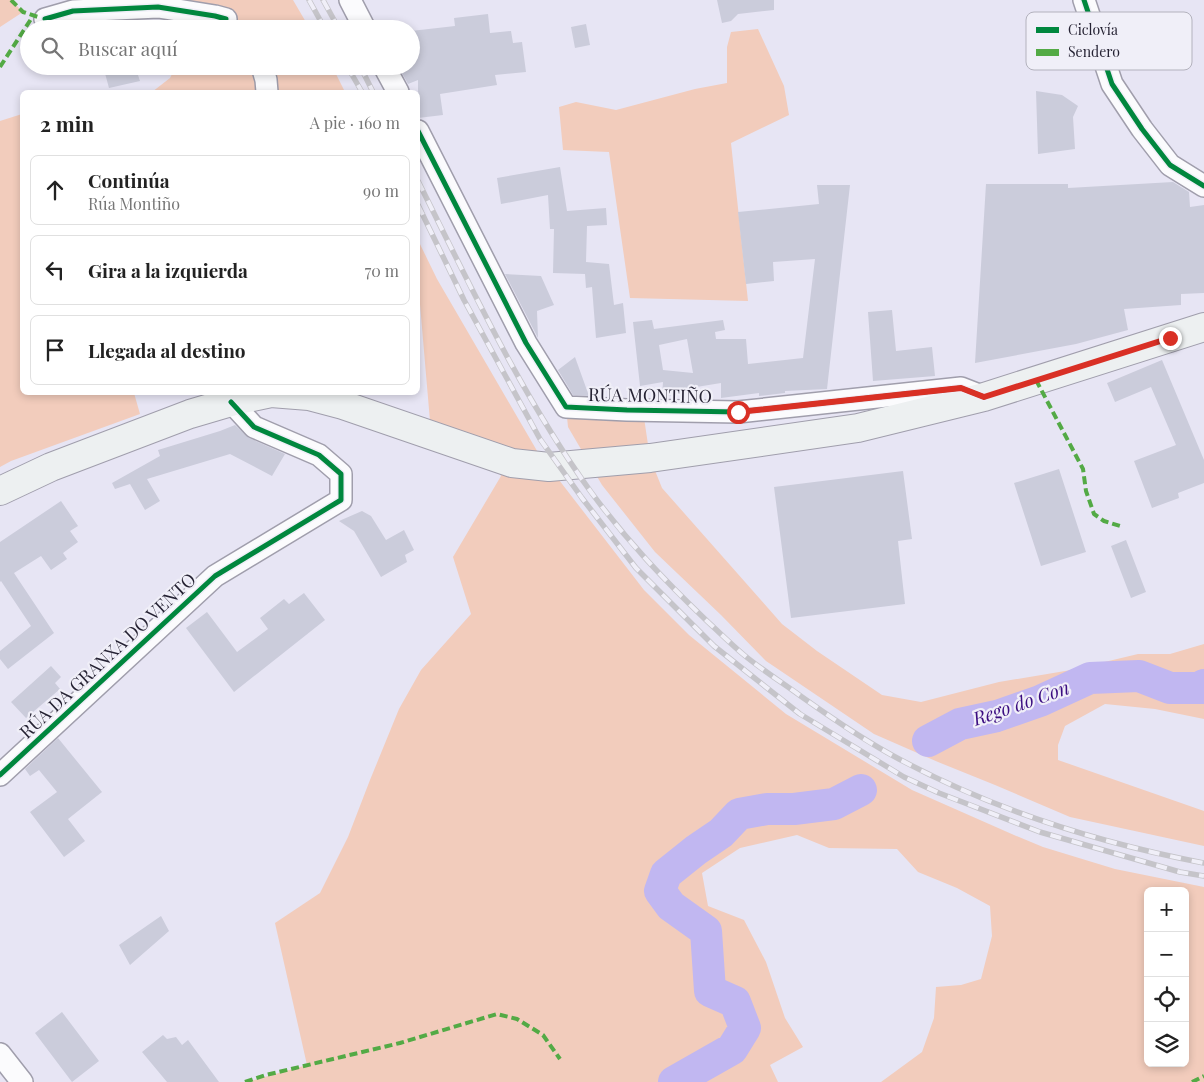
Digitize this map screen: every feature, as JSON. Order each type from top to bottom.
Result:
[{"type":"main road","points":[[296,395],[309,396],[343,405],[512,463],[549,467],[650,458],[858,428],[984,397],[1204,327]]},
{"type":"main road","points":[[0,491],[120,440],[190,414],[262,395]]},
{"type":"street","points":[[350,0],[360,20]]},
{"type":"street","points":[[1084,0],[1088,12]]},
{"type":"street","points":[[45,20],[73,11],[158,7],[215,16],[228,16]]},
{"type":"street","points":[[1107,70],[1112,84],[1142,129],[1170,165],[1204,186]]},
{"type":"street","points":[[265,75],[267,90]]},
{"type":"street","points":[[389,75],[397,90]]},
{"type":"street","name":"RÚA MONTIÑO","points":[[420,135],[526,343],[566,407],[738,412],[961,388],[984,397]]},
{"type":"street","name":"RÚA DA GRANXA DO VENTO","points":[[0,775],[215,576],[341,500],[341,474],[319,455],[254,427],[231,402]]},
{"type":"street","points":[[0,1054],[22,1082]]},
{"type":"shaded area","points":[[0,0],[11,0],[23,12],[0,27]]},
{"type":"shaded area","points":[[150,0],[293,0],[305,20],[201,20],[204,15]]},
{"type":"shaded area","points":[[758,29],[784,86],[789,115],[731,143],[748,301],[630,298],[609,152],[563,150],[559,107],[576,102],[616,110],[695,89],[727,83],[727,47],[731,32]]},
{"type":"shaded area","points":[[172,75],[336,75],[344,90],[155,90]]},
{"type":"shaded area","points":[[20,115],[20,395],[135,395],[140,414],[11,461],[0,467],[0,121]]},
{"type":"shaded area","points":[[420,244],[437,279],[540,456],[525,453],[430,421],[420,304]]},
{"type":"shaded area","points":[[566,407],[643,411],[650,458],[662,488],[782,624],[817,651],[882,695],[921,702],[999,682],[1071,670],[1138,654],[1170,654],[1204,644],[1204,719],[1155,709],[1105,704],[1065,726],[1058,745],[1058,760],[1204,811],[1204,846],[1070,817],[938,762],[874,734],[766,661],[655,552],[602,485],[568,427]]},
{"type":"shaded area","points":[[494,457],[549,467],[644,590],[689,635],[786,714],[912,790],[1014,835],[1043,847],[1115,869],[1204,887],[1204,1082],[881,1082],[922,1052],[934,1018],[936,987],[961,985],[981,979],[992,936],[990,906],[957,888],[918,872],[897,849],[829,848],[797,835],[740,848],[702,873],[708,906],[744,920],[766,962],[785,1018],[803,1047],[770,1065],[778,1082],[247,1082],[307,1065],[275,923],[320,893],[348,837],[399,709],[421,670],[471,614],[453,557],[501,476]]},
{"type":"building","points":[[717,0],[774,0],[774,10],[738,14],[731,21],[722,23]]},
{"type":"building","points":[[488,14],[490,33],[511,31],[513,43],[522,42],[526,72],[495,75],[497,85],[440,94],[443,115],[420,118],[418,80],[408,84],[403,75],[420,75],[420,30],[455,26],[454,18]]},
{"type":"building","points":[[586,24],[590,45],[575,48],[571,27]]},
{"type":"building","points":[[105,75],[138,75],[140,81],[109,88]]},
{"type":"building","points":[[1036,91],[1062,95],[1078,106],[1073,117],[1075,149],[1038,154]]},
{"type":"building","points":[[560,167],[567,211],[606,208],[607,225],[587,226],[586,262],[609,264],[614,305],[623,303],[626,333],[596,338],[592,287],[586,288],[585,274],[553,273],[554,229],[550,229],[548,195],[501,204],[497,178]]},
{"type":"building","points":[[1173,182],[1189,192],[1190,207],[1204,205],[1204,293],[1181,294],[1181,305],[1124,309],[1128,330],[1076,344],[975,363],[986,184],[1068,184],[1068,188]]},
{"type":"building","points":[[817,185],[850,185],[827,389],[785,391],[785,393],[759,396],[759,393],[721,398],[721,383],[684,389],[684,395],[662,396],[663,382],[640,386],[633,322],[652,320],[654,329],[723,320],[725,330],[715,332],[716,339],[746,339],[748,364],[803,358],[815,259],[773,262],[774,281],[746,284],[738,212],[819,204]],"holes":[[[687,339],[693,373],[663,370],[659,345]]]},
{"type":"building","points":[[505,274],[541,276],[554,305],[537,311],[538,338]]},
{"type":"building","points":[[892,310],[896,351],[932,347],[935,376],[873,381],[868,312]]},
{"type":"building","points":[[575,357],[589,396],[573,395],[558,370]]},
{"type":"building","points":[[1162,360],[1204,460],[1204,483],[1178,493],[1179,498],[1152,508],[1134,461],[1176,445],[1151,387],[1115,402],[1107,383]]},
{"type":"building","points":[[235,425],[249,438],[285,454],[272,476],[230,454],[147,479],[160,501],[145,510],[130,484],[115,489],[112,483],[160,456],[158,450]]},
{"type":"building","points":[[1059,469],[1086,552],[1041,566],[1014,483]]},
{"type":"building","points":[[903,471],[912,539],[898,541],[905,604],[791,618],[774,487]]},
{"type":"building","points":[[61,501],[78,526],[70,531],[78,542],[63,553],[67,559],[51,570],[41,556],[14,573],[54,633],[8,669],[0,659],[0,651],[31,626],[0,582],[0,542]]},
{"type":"building","points":[[362,511],[371,516],[386,540],[404,530],[414,550],[405,555],[407,562],[381,577],[354,531],[339,521]]},
{"type":"building","points":[[1126,540],[1146,592],[1131,598],[1111,546]]},
{"type":"building","points":[[304,593],[325,620],[234,692],[186,628],[207,612],[237,652],[268,629],[260,618],[284,599],[289,604]]},
{"type":"building","points":[[51,666],[61,677],[55,683],[60,689],[26,718],[11,702]]},
{"type":"building","points":[[58,738],[102,792],[68,819],[85,841],[64,857],[30,812],[57,792],[39,770],[30,776],[25,769]]},
{"type":"building","points":[[161,916],[169,931],[130,965],[119,945]]},
{"type":"building","points":[[62,1012],[99,1061],[72,1082],[35,1033]]},
{"type":"building","points":[[163,1035],[167,1039],[176,1037],[182,1045],[188,1040],[219,1082],[167,1082],[142,1052]]},
{"type":"waterway","name":"Rego do Con","points":[[928,741],[960,724],[997,716],[1040,701],[1090,678],[1139,676],[1170,688],[1202,688],[1204,685]]},
{"type":"waterway","name":"Rego do Con","points":[[674,1082],[732,1049],[745,1028],[735,1002],[710,991],[706,931],[671,906],[660,891],[666,874],[721,833],[739,814],[767,809],[794,809],[834,804],[861,790]]},
{"type":"railway","points":[[309,0],[320,20]]},
{"type":"railway","points":[[323,0],[334,20]]},
{"type":"railway","points":[[352,75],[361,90]]},
{"type":"railway","points":[[364,75],[372,90]]},
{"type":"railway","points":[[420,185],[519,379],[591,492],[646,560],[708,622],[751,661],[849,730],[886,752],[972,794],[1048,823],[1086,835],[1204,863]]},
{"type":"railway","points":[[420,209],[464,300],[540,439],[582,498],[636,568],[714,646],[800,714],[904,777],[939,793],[1040,832],[1180,872],[1204,876]]},
{"type":"marked path","points":[[11,0],[23,12],[38,17]]},
{"type":"marked path","points":[[30,20],[33,16]]},
{"type":"marked path","points":[[0,67],[20,36]]},
{"type":"marked path","points":[[1036,380],[1083,469],[1086,491],[1094,514],[1104,521],[1120,526]]},
{"type":"marked path","points":[[245,1082],[266,1075],[400,1043],[497,1014],[517,1019],[543,1035],[560,1059]]},
{"type":"marked path","points":[[1192,1082],[1204,1076]]},
{"type":"cycle path","points":[[1084,0],[1088,12]]},
{"type":"cycle path","points":[[45,19],[73,11],[158,7],[226,19]]},
{"type":"cycle path","points":[[1107,70],[1112,84],[1142,129],[1170,165],[1204,186]]},
{"type":"cycle path","points":[[420,135],[526,343],[566,407],[738,412],[961,388],[984,397]]},
{"type":"cycle path","points":[[0,775],[215,576],[341,500],[341,474],[319,455],[254,427],[231,402]]},
{"type":"route","points":[[738,412],[961,388],[984,397],[1170,338]]}]
